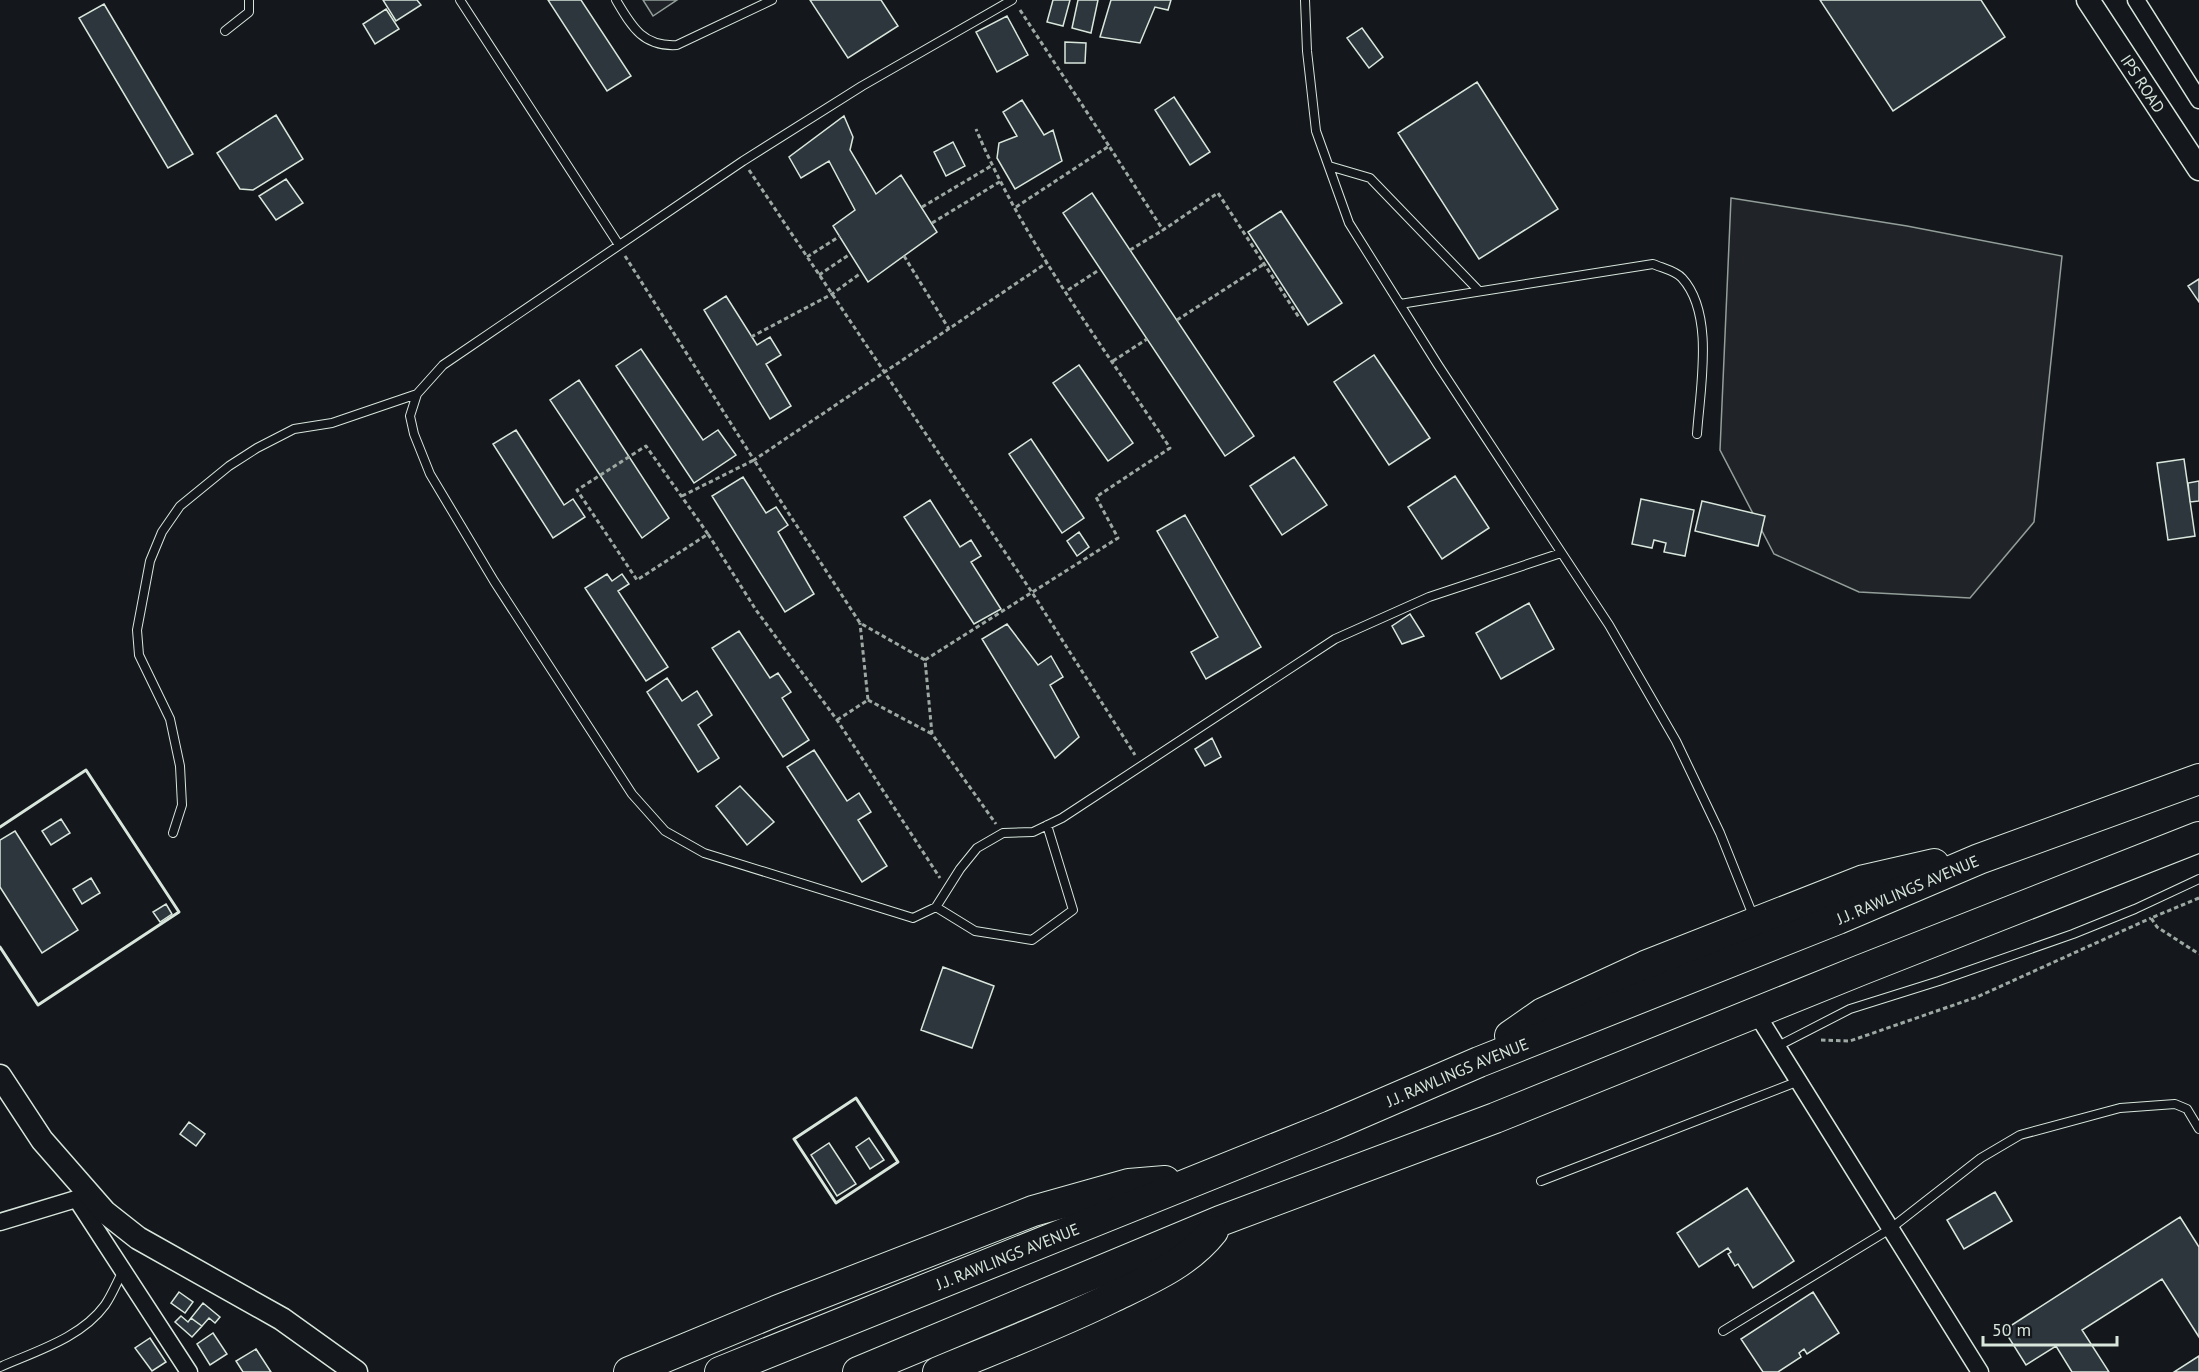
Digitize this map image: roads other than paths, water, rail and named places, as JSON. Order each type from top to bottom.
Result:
[{"type":"highway","name":"J.J. RAWLINGS AVENUE","points":[[720,1372],[1331,1126],[1479,1062],[1838,919],[1978,859],[2199,779]]},
{"type":"highway","points":[[858,1372],[1220,1221],[1496,1118],[2199,837]]},
{"type":"highway","points":[[1479,1062],[1512,1034],[1543,1013],[1645,966],[1864,880],[1930,864],[1978,859]]},
{"type":"highway","points":[[629,1372],[776,1311],[1033,1211],[1129,1184],[1160,1180],[1183,1184]]},
{"type":"highway","points":[[938,1372],[1070,1318],[1158,1276],[1204,1242],[1220,1221]]},
{"type":"street","name":"IPS ROAD","points":[[2088,0],[2199,169]]},
{"type":"street","points":[[2136,0],[2199,100]]},
{"type":"street","points":[[1756,1013],[1980,1372]]},
{"type":"street","points":[[0,1076],[42,1140],[84,1197],[123,1271],[189,1372]]},
{"type":"street","points":[[0,1222],[84,1197]]},
{"type":"street","points":[[84,1197],[138,1238],[246,1297],[324,1347],[356,1372]]},
{"type":"street","points":[[324,1347],[343,1372]]},
{"type":"lane","points":[[225,31],[249,12],[249,0]]},
{"type":"lane","points":[[460,0],[619,245]]},
{"type":"lane","points":[[616,0],[631,25],[644,38],[662,46],[677,45],[772,0]]},
{"type":"lane","points":[[1012,0],[862,86],[743,161],[443,365],[417,393],[410,416],[414,435],[430,474],[494,581],[632,794],[665,831],[704,853],[913,918],[936,907],[977,848],[1003,834],[1033,832],[1047,825],[1335,639],[1429,597],[1561,553]]},
{"type":"lane","points":[[1305,0],[1307,51],[1316,130],[1349,223],[1609,625],[1676,741],[1720,833],[1756,922]]},
{"type":"lane","points":[[1329,166],[1370,178],[1479,291]]},
{"type":"lane","points":[[1400,304],[1653,264],[1681,276],[1696,297],[1703,327],[1697,434]]},
{"type":"lane","points":[[174,833],[182,805],[180,766],[170,719],[139,655],[137,630],[150,561],[162,532],[180,506],[229,466],[257,448],[294,429],[360,415],[417,393]]},
{"type":"lane","points":[[936,907],[975,931],[1032,940],[1073,910],[1047,825]]},
{"type":"lane","points":[[1778,1046],[1850,1009],[1939,981],[2073,934],[2199,879]]},
{"type":"lane","points":[[1540,1181],[1799,1081]]},
{"type":"lane","points":[[1723,1331],[1890,1229],[1981,1158],[2020,1135],[2120,1108],[2175,1104],[2187,1109],[2199,1129]]},
{"type":"lane","points":[[0,1367],[63,1339],[88,1323],[104,1305],[123,1271]]}]
